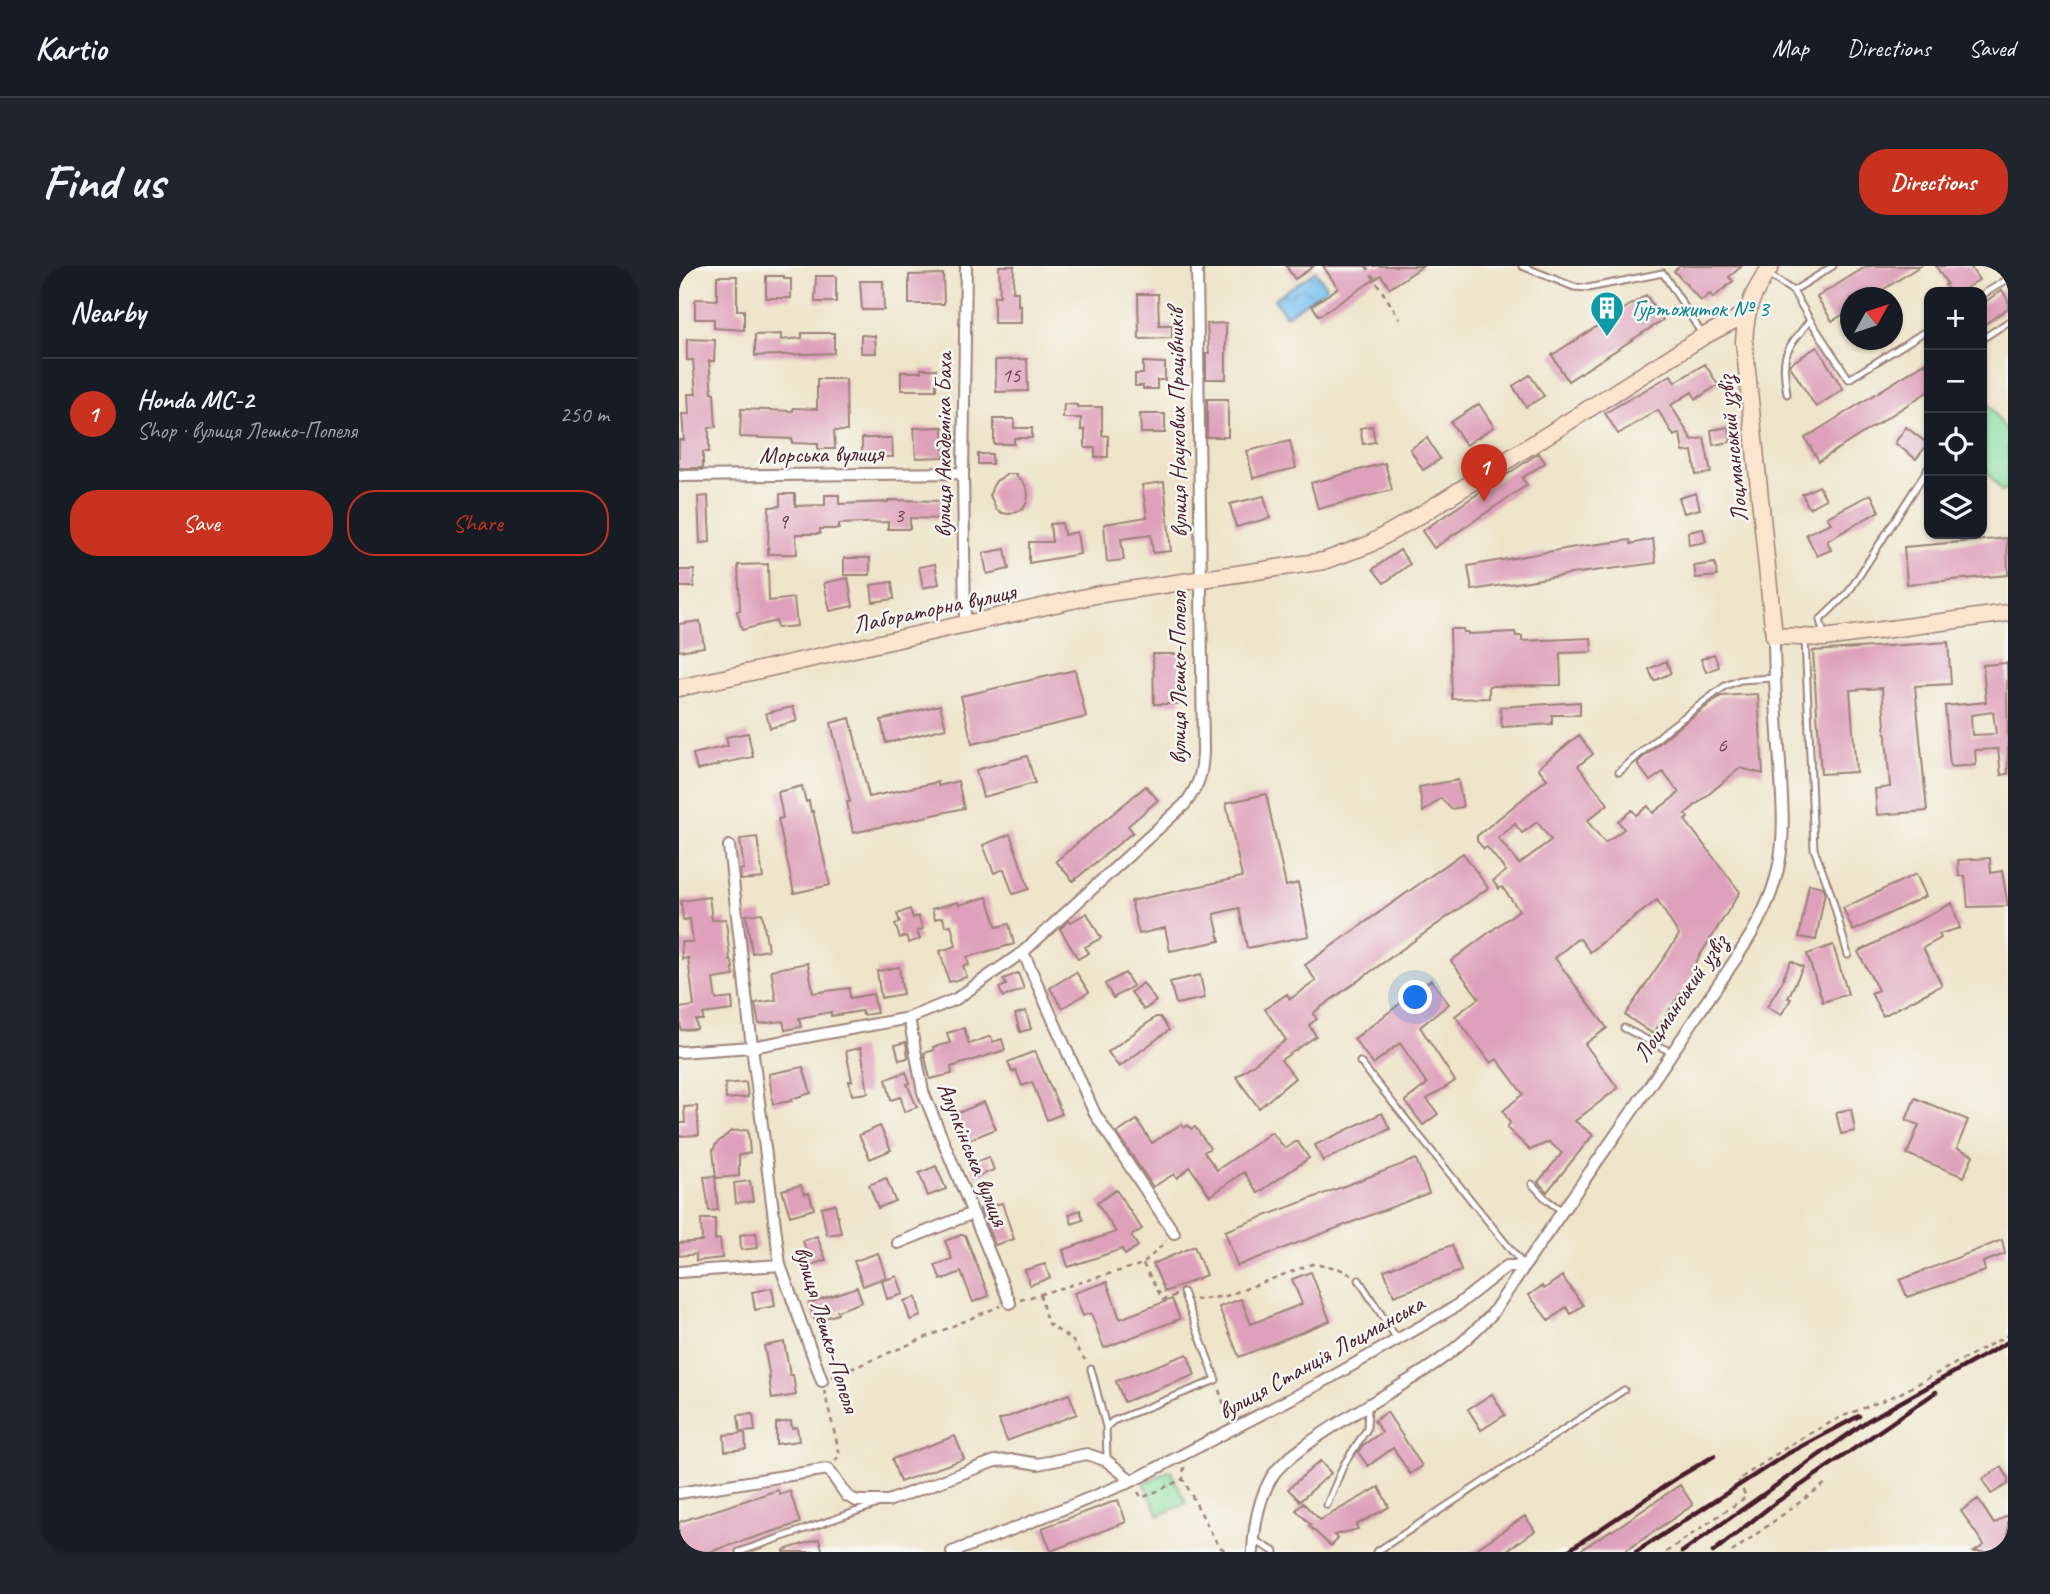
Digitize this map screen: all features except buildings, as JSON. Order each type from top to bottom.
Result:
[{"type":"main road","points":[[1746,314],[1752,297],[1768,270]]},
{"type":"main road","name":"вулиця Лешко-Попеля","points":[[1200,580],[1324,561],[1368,545],[1704,337],[1746,314]]},
{"type":"main road","name":"Лоцманський узвіз","points":[[1746,314],[1744,341],[1774,636]]},
{"type":"main road","name":"Лабораторна вулиця","points":[[679,688],[1095,595],[1200,580]]},
{"type":"main road","points":[[1774,636],[1825,638],[2008,613]]},
{"type":"street","name":"вулиця Академіка Баха","points":[[965,624],[963,473],[966,266]]},
{"type":"street","name":"вулиця Наукових Працівників","points":[[1197,266],[1200,580]]},
{"type":"street","name":"Морська вулиця","points":[[679,476],[963,473]]},
{"type":"street","name":"вулиця Лешко-Попеля","points":[[679,1052],[752,1047],[909,1018],[956,999],[1023,952],[1185,804],[1196,789],[1202,771],[1203,752],[1200,580]]},
{"type":"street","name":"Лоцманський узвіз","points":[[1253,1546],[1261,1499],[1273,1475],[1286,1460],[1368,1404],[1440,1360],[1492,1314],[1672,1053],[1761,915],[1778,870],[1782,842],[1774,636]]},
{"type":"street","name":"вулиця Лешко-Попеля","points":[[729,846],[780,1265],[822,1381]]},
{"type":"street","points":[[1023,952],[1095,1114],[1174,1233]]},
{"type":"street","name":"Алупкінська вулиця","points":[[909,1018],[923,1092],[1010,1303]]},
{"type":"street","points":[[898,1243],[973,1213]]},
{"type":"street","points":[[679,1272],[780,1265]]},
{"type":"street","name":"вулиця Станція Лоцманська","points":[[952,1552],[1132,1481],[1233,1430],[1398,1340],[1455,1307],[1507,1266],[1524,1266]]},
{"type":"street","points":[[679,1493],[828,1469],[847,1496],[856,1501],[888,1501],[995,1461],[1015,1460],[1038,1464],[1087,1454],[1107,1461],[1132,1481]]},
{"type":"lane","points":[[1522,266],[1581,288],[1663,273],[1668,266]]},
{"type":"lane","points":[[1793,291],[1833,266]]},
{"type":"lane","points":[[1768,270],[1793,291],[1849,379],[1924,332]]},
{"type":"lane","points":[[1663,273],[1704,337]]},
{"type":"lane","points":[[1987,292],[2008,279]]},
{"type":"lane","points":[[1787,394],[1783,368],[1786,350],[1810,320]]},
{"type":"lane","points":[[1987,337],[2008,322]]},
{"type":"lane","points":[[1825,638],[1819,620],[1848,593],[1924,475]]},
{"type":"lane","points":[[1805,638],[1814,849],[1831,894],[1848,955]]},
{"type":"lane","points":[[1619,772],[1668,729],[1725,686],[1740,680],[1774,678]]},
{"type":"lane","points":[[1624,1028],[1672,1053]]},
{"type":"lane","points":[[1360,1062],[1524,1266]]},
{"type":"lane","points":[[1532,1184],[1562,1211]]},
{"type":"lane","points":[[1359,1280],[1398,1340]]},
{"type":"lane","points":[[1106,1427],[1113,1421],[1216,1380],[1183,1292]]},
{"type":"lane","points":[[1091,1369],[1106,1427],[1107,1461]]},
{"type":"lane","points":[[1376,1552],[1624,1390]]},
{"type":"lane","points":[[1328,1505],[1344,1464],[1367,1429],[1368,1404]]},
{"type":"lane","points":[[739,1552],[888,1501]]},
{"type":"lane","points":[[1253,1546],[1275,1552]]},
{"type":"path","points":[[1366,266],[1400,319]]},
{"type":"path","points":[[1143,1264],[1163,1300],[1183,1292],[1197,1300],[1226,1296],[1313,1264],[1338,1268],[1359,1280]]},
{"type":"path","points":[[1040,1294],[1047,1323],[1072,1340],[1091,1369]]},
{"type":"path","points":[[1667,1552],[1746,1497],[1738,1480],[1796,1441],[1841,1417],[1899,1394],[2008,1335]]},
{"type":"path","points":[[1216,1380],[1233,1430]]},
{"type":"path","name":"вулиця Лешко-Попеля","points":[[822,1381],[840,1455],[828,1469]]},
{"type":"path","points":[[1132,1481],[1142,1498],[1183,1479],[1219,1547],[1230,1552]]},
{"type":"path","points":[[1732,1552],[1826,1483]]},
{"type":"green space","points":[[1987,402],[2008,433],[2008,487],[2002,492],[1987,471]]},
{"type":"green space","points":[[1171,1470],[1186,1503],[1159,1516],[1144,1483]]},
{"type":"water","points":[[1316,271],[1327,288],[1286,316],[1274,299]]},
{"type":"railway","points":[[1682,1552],[1867,1421],[2008,1342]]},
{"type":"railway","points":[[1713,1552],[1771,1506],[1936,1392]]},
{"type":"railway","points":[[1636,1552],[1787,1454],[1859,1416]]},
{"type":"railway","points":[[1566,1552],[1714,1456]]},
{"type":"place","name":"Гуртожиток № 3","points":[[1607,338]]},
{"type":"place","name":"Honda МС-2","points":[[1484,502]]}]
